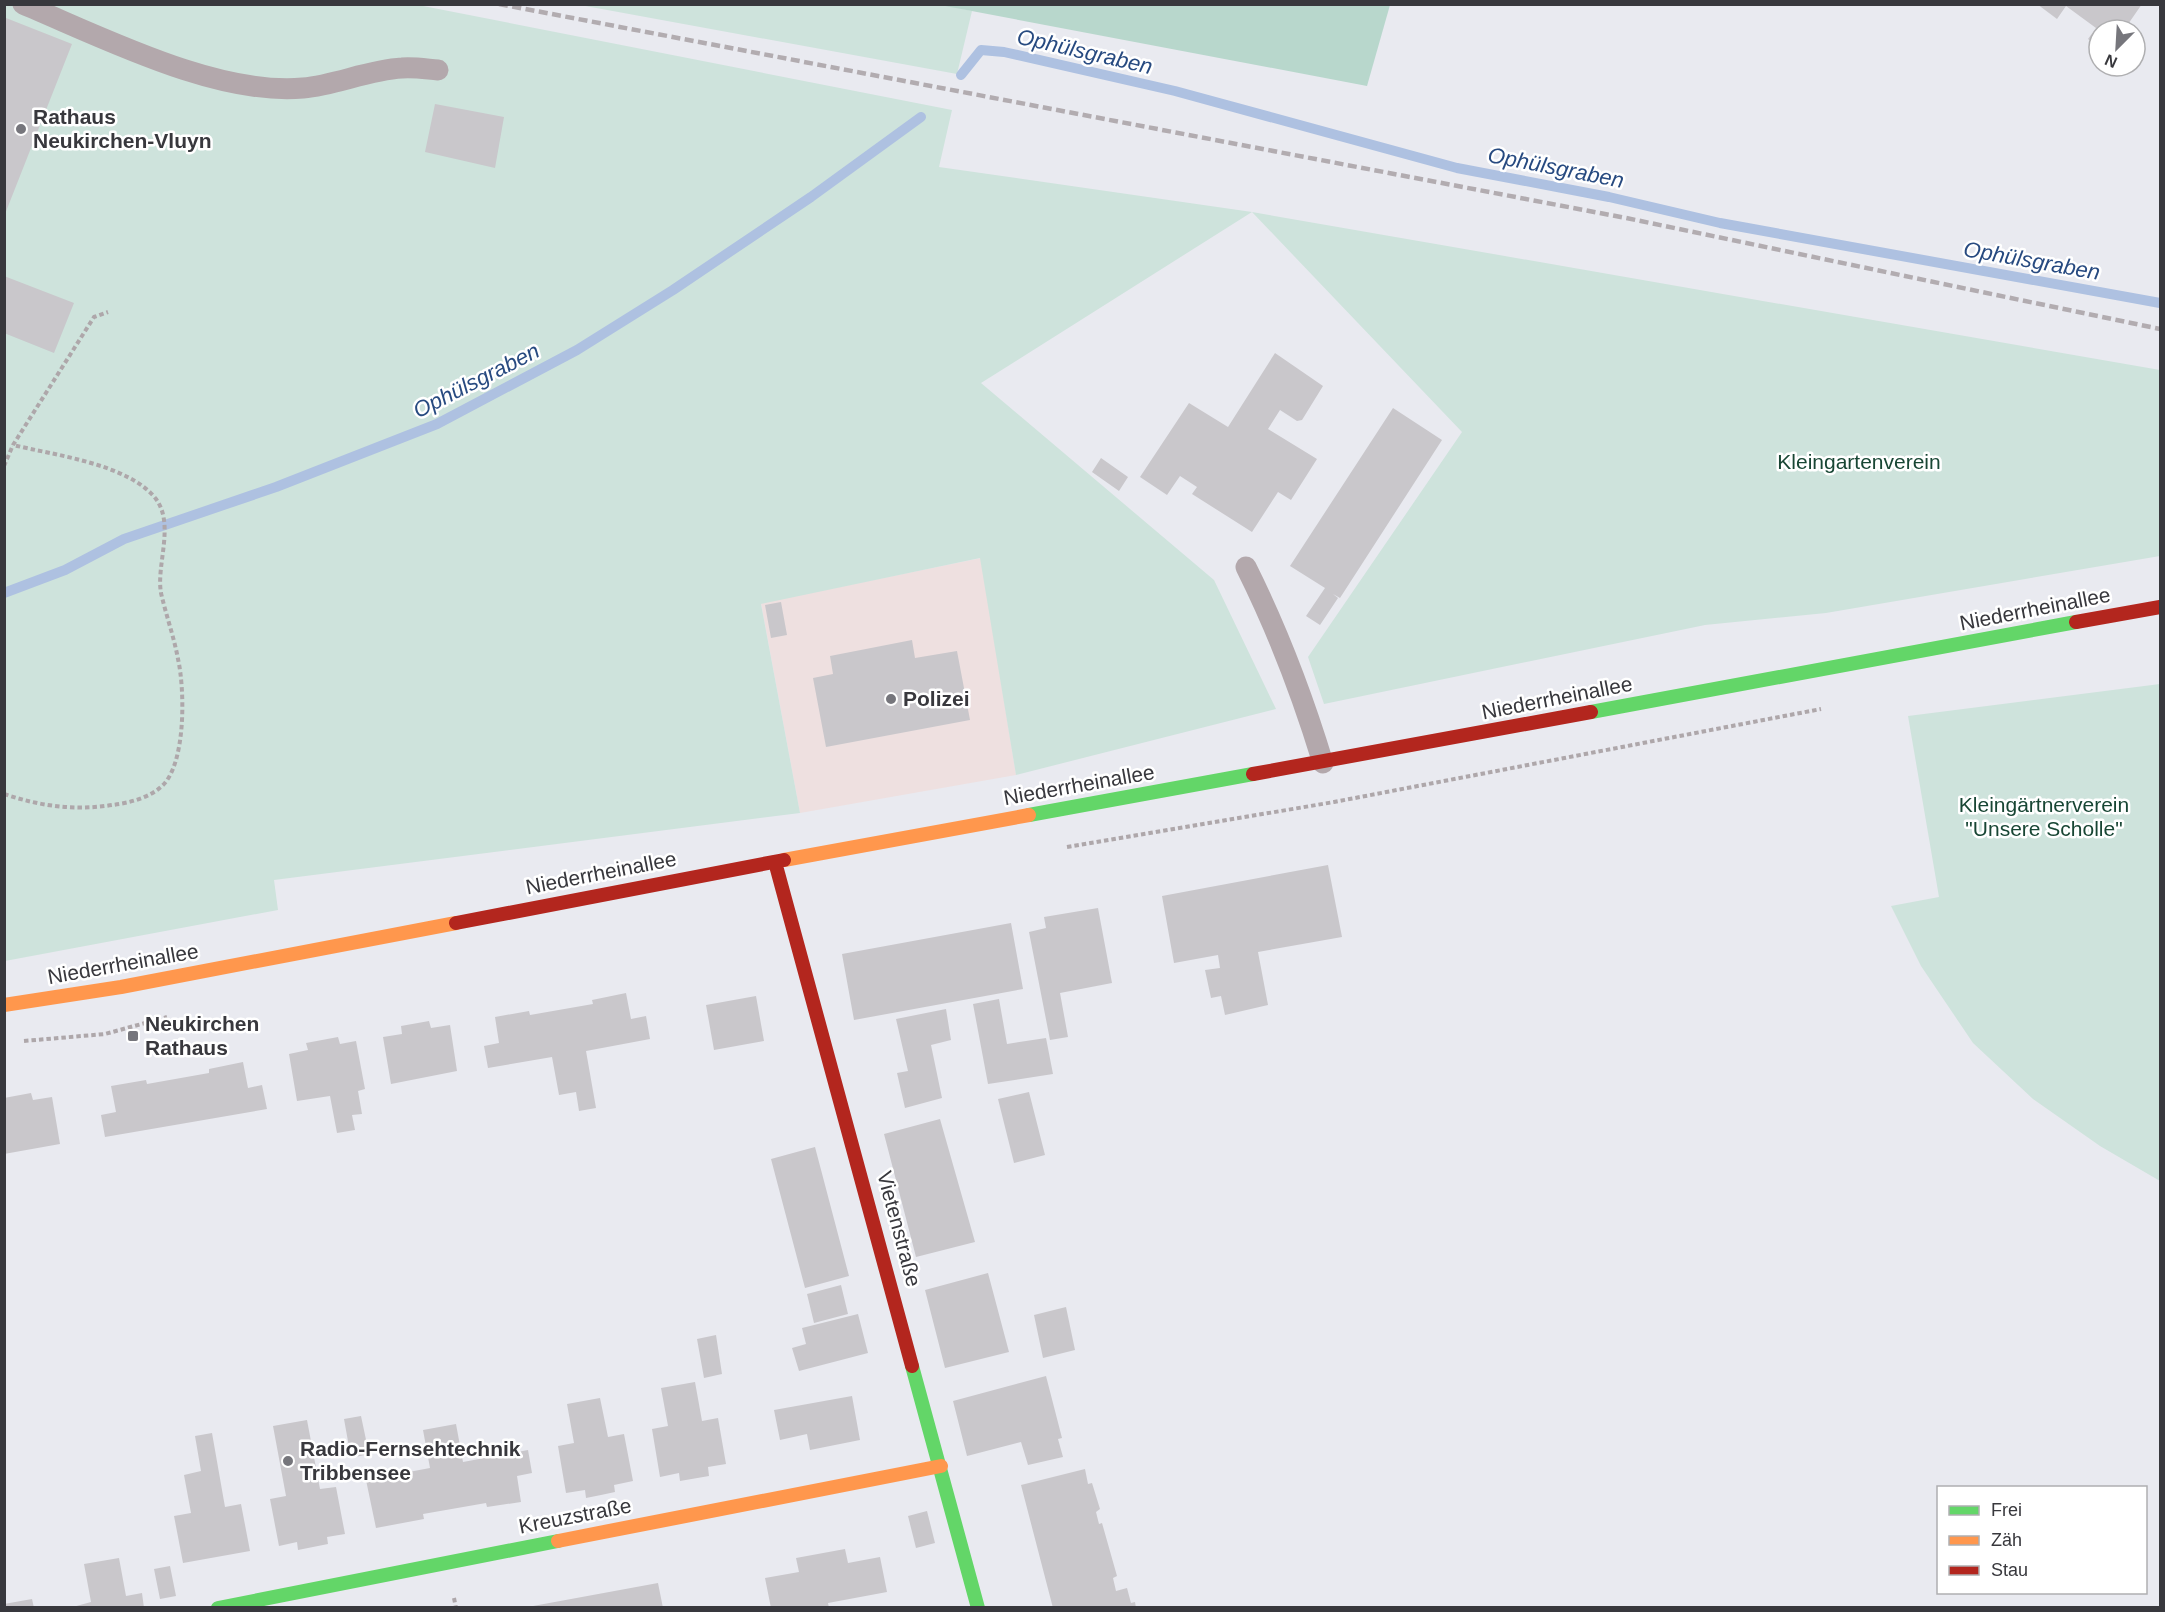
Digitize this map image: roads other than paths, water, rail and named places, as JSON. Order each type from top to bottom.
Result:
[{"type":"main road","name":"Niederrheinallee","points":[[4,1005],[121,987],[776,862],[2160,607]]},
{"type":"main road","name":"Vietenstraße","points":[[776,862],[978,1608]]},
{"type":"main road","name":"Kreuzstraße","points":[[218,1608],[941,1466]]},
{"type":"lane","points":[[23,4],[169,64],[209,77],[246,84],[302,88],[401,68],[438,70]]},
{"type":"lane","points":[[1246,567],[1276,628],[1303,698],[1323,763]]},
{"type":"waterway","name":"Ophülsgraben","points":[[961,75],[981,50],[1004,52],[1175,91],[1457,168],[1609,197],[1720,223],[2160,303]]},
{"type":"waterway","name":"Ophülsgraben","points":[[4,593],[65,570],[124,539],[276,487],[437,424],[577,350],[673,290],[811,197],[921,117]]},
{"type":"railway","points":[[499,4],[1626,218],[2160,329]]},
{"type":"place","name":"Rathaus Neukirchen-Vluyn","points":[[21,129]]},
{"type":"place","name":"Polizei","points":[[891,699]]},
{"type":"place","name":"Neukirchen Rathaus","points":[[133,1036]]},
{"type":"place","name":"Radio-Fernsehtechnik Tribbensee","points":[[288,1461]]},
{"type":"park label","name":"Kleingartenverein","points":[[1859,462]]},
{"type":"park label","name":"Kleingärtnerverein \"Unsere Scholle\"","points":[[2044,817]]}]
